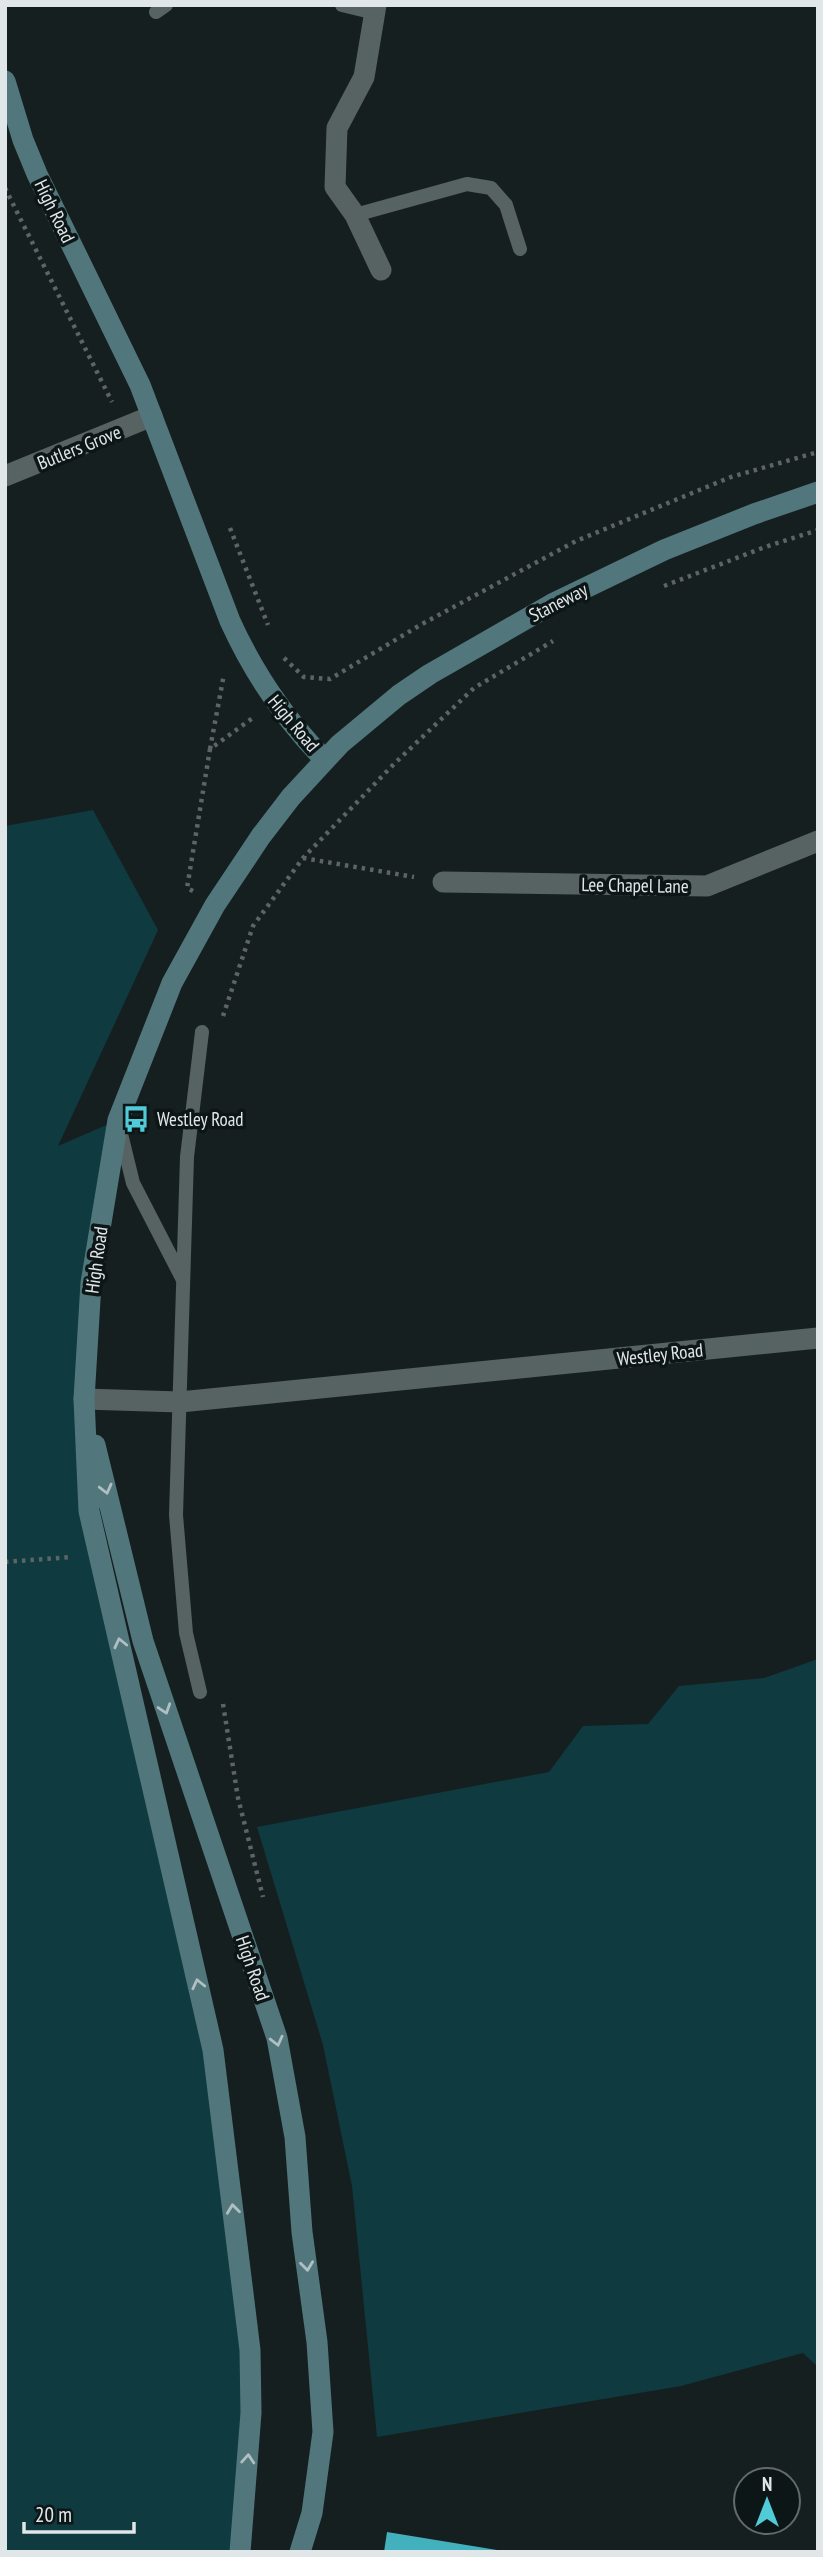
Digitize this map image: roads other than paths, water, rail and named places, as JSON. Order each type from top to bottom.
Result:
[{"type":"main road","name":"High Road","points":[[5,81],[37,174],[121,345],[152,416],[230,621],[246,655],[274,701],[324,759],[261,836],[215,905],[172,983],[118,1120],[91,1283],[84,1399],[89,1511],[213,2050],[250,2350],[251,2413],[240,2552]]},
{"type":"main road","name":"Staneway","points":[[324,759],[399,695],[460,655],[508,628],[603,578],[664,550],[818,492]]},
{"type":"main road","name":"High Road","points":[[84,1399],[143,1641],[277,2038],[295,2137],[302,2232],[317,2342],[323,2432],[312,2513],[300,2552]]},
{"type":"street","points":[[375,9],[364,77],[337,128],[335,187],[355,215],[381,270]]},
{"type":"street","name":"Butlers Grove","points":[[5,476],[152,416]]},
{"type":"street","name":"Lee Chapel Lane","points":[[443,882],[707,886],[818,841]]},
{"type":"street","name":"Westley Road","points":[[84,1399],[180,1402],[818,1338]]},
{"type":"lane","points":[[342,5],[375,9]]},
{"type":"lane","points":[[355,215],[467,184],[491,188],[506,205],[520,249]]},
{"type":"lane","points":[[200,1692],[186,1633],[176,1515],[187,1157],[202,1032]]},
{"type":"lane","points":[[118,1120],[133,1183],[182,1279]]},
{"type":"place","name":"Westley Road","points":[[136,1119]]}]
